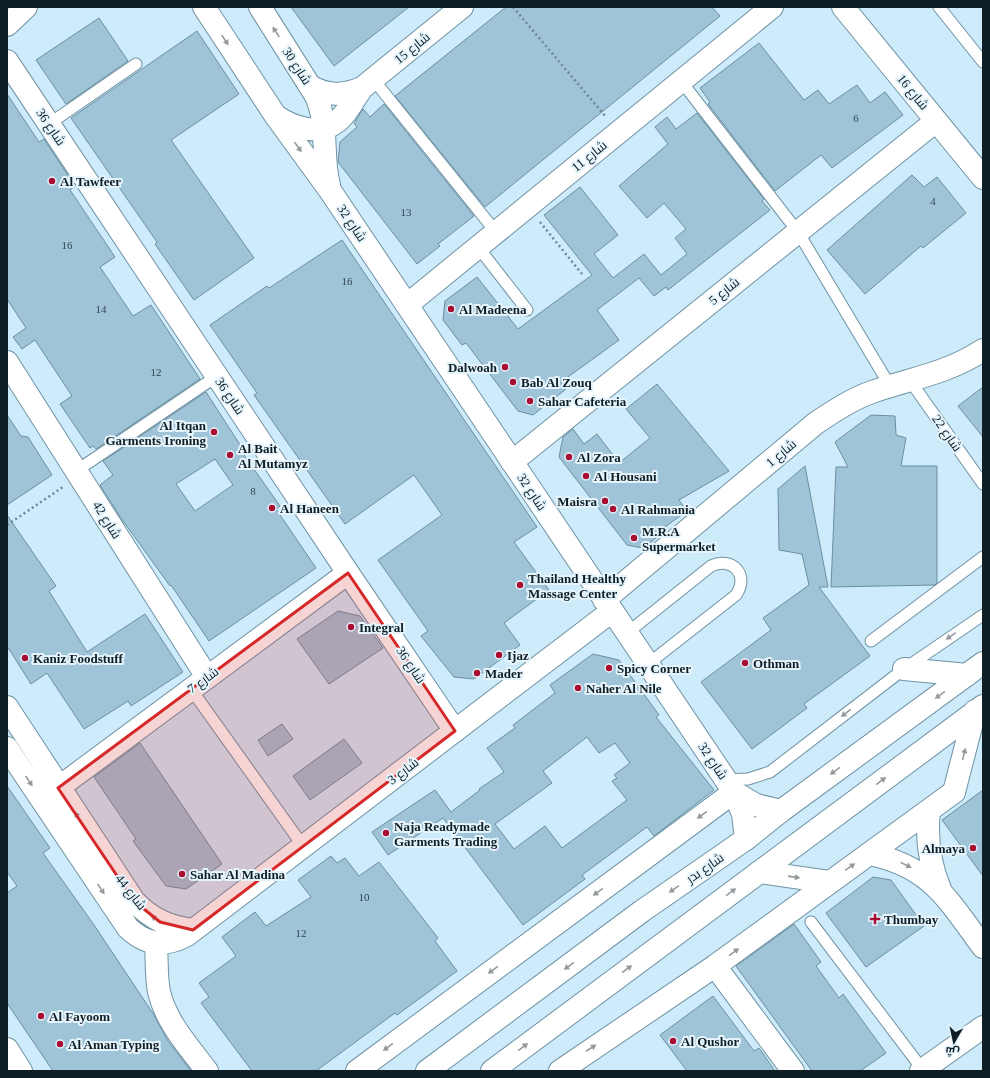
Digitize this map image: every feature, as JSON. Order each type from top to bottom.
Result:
[{"type":"street","points":[[7,25],[26,7]]},
{"type":"street","points":[[204,7],[275,116],[293,126],[309,129],[325,128]]},
{"type":"street","name":"شارع 30","points":[[260,7],[321,106],[325,128]]},
{"type":"street","name":"شارع 15","points":[[310,86],[332,94],[352,92],[367,84],[462,7]]},
{"type":"street","name":"شارع 11","points":[[407,305],[772,7]]},
{"type":"street","name":"شارع 16","points":[[843,7],[983,178]]},
{"type":"street","name":"شارع 36","points":[[7,61],[455,731]]},
{"type":"street","name":"شارع 15","points":[[325,128],[334,124],[340,119],[367,84]]},
{"type":"street","name":"شارع 32","points":[[275,116],[331,192],[730,786],[743,814],[746,839]]},
{"type":"street","name":"شارع 5","points":[[512,462],[936,121]]},
{"type":"street","name":"شارع 32","points":[[325,128],[324,160],[331,192]]},
{"type":"street","name":"شارع 1","points":[[608,605],[816,423],[852,402],[900,384],[954,367],[983,350]]},
{"type":"street","name":"شارع 42","points":[[7,362],[77,474],[199,683]]},
{"type":"street","name":"شارع 7","points":[[58,788],[348,573]]},
{"type":"street","name":"شارع 3","points":[[193,930],[455,731],[608,605]]},
{"type":"street","points":[[904,669],[975,669]]},
{"type":"street","name":"شارع بدر","points":[[427,1071],[642,911],[746,839],[781,811],[975,669]]},
{"type":"street","name":"شارع 44","points":[[7,707],[58,788],[138,905],[160,922],[171,926],[193,930]]},
{"type":"street","points":[[560,1071],[715,966],[954,792],[979,708]]},
{"type":"street","points":[[492,1071],[979,708]]},
{"type":"street","name":"شارع 44","points":[[7,748],[122,921],[135,935],[149,942],[172,942],[193,930]]},
{"type":"street","points":[[357,1071],[730,786]]},
{"type":"street","name":"شارع 32","points":[[730,786],[756,805],[781,811]]},
{"type":"street","points":[[929,811],[928,849],[934,875],[941,890],[983,947]]},
{"type":"street","points":[[869,854],[898,861],[914,869],[941,890]]},
{"type":"street","points":[[759,872],[829,882]]},
{"type":"street","points":[[156,943],[158,987],[167,1014],[207,1071]]},
{"type":"street","points":[[715,966],[793,1071]]},
{"type":"street","points":[[922,1070],[983,1027]]},
{"type":"street","points":[[8,1053],[21,1071]]},
{"type":"lane","points":[[939,7],[983,62]]},
{"type":"lane","points":[[49,124],[136,64]]},
{"type":"lane","name":"شارع 22","points":[[682,81],[798,232],[900,384],[983,484]]},
{"type":"lane","points":[[367,84],[496,232]]},
{"type":"lane","points":[[478,247],[527,310]]},
{"type":"lane","points":[[77,474],[217,376]]},
{"type":"lane","points":[[871,640],[983,557]]},
{"type":"lane","points":[[627,633],[710,566],[723,563],[734,567],[738,572],[741,584],[736,595],[648,664]]},
{"type":"lane","points":[[730,786],[770,772],[904,669],[983,615]]},
{"type":"lane","points":[[199,683],[303,846]]},
{"type":"lane","points":[[810,922],[922,1070]]},
{"type":"path","points":[[513,7],[619,132]]},
{"type":"path","points":[[528,206],[582,274]]},
{"type":"path","points":[[7,525],[77,474]]},
{"type":"highlighted area","points":[[348,573],[455,731],[193,930],[160,922],[134,901],[58,788]]},
{"type":"building","points":[[291,7],[409,7],[334,66]]},
{"type":"building","points":[[506,7],[712,7],[720,16],[485,207],[395,96]]},
{"type":"building","points":[[99,18],[128,61],[66,104],[36,60]]},
{"type":"building","points":[[197,31],[239,94],[171,140],[254,258],[194,300],[155,244],[157,242],[71,118]]},
{"type":"building","points":[[759,43],[804,100],[818,90],[829,104],[857,85],[870,103],[885,92],[903,115],[832,168],[821,155],[775,191],[708,104],[710,102],[700,88]]},
{"type":"building","points":[[7,94],[39,142],[44,139],[75,186],[70,190],[115,257],[100,267],[133,316],[151,305],[200,379],[96,449],[93,446],[90,448],[60,404],[72,396],[35,340],[22,349],[13,337],[26,328],[7,299]]},
{"type":"building","points":[[384,104],[474,216],[438,244],[440,246],[417,264],[338,162],[340,142],[357,127],[354,123],[363,109],[370,117]]},
{"type":"building","points":[[697,113],[764,199],[762,201],[770,210],[668,290],[666,287],[654,296],[639,278],[597,310],[619,340],[561,382],[566,389],[533,415],[518,411],[466,343],[462,345],[443,320],[445,301],[477,277],[518,329],[592,275],[544,215],[580,187],[618,235],[594,254],[613,278],[644,254],[661,275],[687,254],[675,238],[686,229],[664,203],[647,218],[619,186],[668,144],[655,127],[667,117],[676,129]]},
{"type":"building","points":[[912,175],[924,187],[937,177],[966,213],[923,248],[921,246],[865,294],[827,250]]},
{"type":"building","points":[[342,240],[537,527],[514,542],[549,590],[504,623],[520,645],[474,679],[454,677],[421,636],[428,631],[378,560],[442,515],[414,475],[345,524],[254,395],[257,393],[210,325],[267,286],[269,288]]},
{"type":"building","points":[[657,384],[729,471],[679,500],[687,511],[662,529],[664,532],[643,548],[627,545],[559,457],[563,437],[573,429],[584,444],[597,434],[619,463],[650,438],[626,409]]},
{"type":"building","points":[[983,387],[983,437],[958,406]]},
{"type":"building","points":[[206,392],[246,454],[244,455],[280,506],[276,509],[316,568],[209,641],[171,585],[170,586],[121,518],[100,485],[113,475],[103,461]],"holes":[[[215,459],[233,485],[195,511],[176,484]]]},
{"type":"building","points":[[7,415],[21,436],[28,437],[52,475],[7,505]]},
{"type":"building","points":[[871,415],[895,416],[896,435],[906,438],[901,466],[937,466],[937,583],[935,585],[831,587],[836,467],[848,467],[835,442]]},
{"type":"building","points":[[805,466],[828,587],[819,587],[870,656],[804,704],[807,708],[752,749],[701,682],[771,630],[763,618],[809,585],[802,554],[779,550],[778,489]]},
{"type":"building","points":[[7,515],[56,586],[49,591],[87,652],[145,614],[183,672],[131,706],[128,701],[84,729],[47,673],[31,684],[7,646]]},
{"type":"building","points":[[338,611],[360,616],[383,648],[329,684],[297,639]]},
{"type":"building","points":[[593,654],[619,660],[659,715],[656,717],[714,790],[654,836],[647,827],[582,875],[585,879],[523,925],[443,818],[388,855],[372,832],[435,790],[451,812],[480,790],[479,789],[504,772],[487,748],[515,728],[513,725],[555,693],[550,685]],"holes":[[[587,737],[599,753],[615,743],[630,763],[614,775],[617,778],[612,781],[627,800],[562,848],[545,826],[514,849],[495,824],[552,783],[543,771]]]},
{"type":"building","points":[[282,724],[293,739],[268,756],[258,740]]},
{"type":"building","points":[[344,739],[362,763],[310,800],[293,776]]},
{"type":"building","points":[[140,743],[222,864],[186,889],[166,886],[133,841],[136,839],[94,777]]},
{"type":"building","points":[[7,786],[50,848],[43,853],[94,925],[154,1015],[168,1041],[191,1071],[53,1071],[7,1003],[7,893],[17,886],[7,872]]},
{"type":"building","name":"Almaya","points":[[983,790],[983,876],[942,820]]},
{"type":"building","points":[[331,856],[337,863],[345,858],[359,876],[379,862],[438,938],[435,941],[457,971],[397,1015],[395,1013],[316,1071],[252,1071],[201,1003],[209,997],[199,983],[236,956],[222,937],[255,912],[266,926],[311,897],[298,880]]},
{"type":"building","name":"Thumbay","points":[[873,877],[891,880],[924,926],[866,967],[826,913]]},
{"type":"building","points":[[794,924],[821,962],[816,966],[839,998],[843,994],[886,1053],[860,1071],[812,1071],[736,966]]},
{"type":"building","points":[[713,996],[754,1051],[759,1048],[775,1071],[687,1071],[660,1035]]},
{"type":"place","name":"Al Tawfeer","points":[[52,181]]},
{"type":"place","name":"Al Madeena","points":[[451,309]]},
{"type":"place","name":"Dalwoah","points":[[505,367]]},
{"type":"place","name":"Bab Al Zouq","points":[[513,382]]},
{"type":"place","name":"Sahar Cafeteria","points":[[530,401]]},
{"type":"place","name":"Al Itqan Garments Ironing","points":[[214,432]]},
{"type":"place","name":"Al Bait Al Mutamyz","points":[[230,455]]},
{"type":"place","name":"Al Zora","points":[[569,457]]},
{"type":"place","name":"Al Housani","points":[[586,476]]},
{"type":"place","name":"Maisra","points":[[605,501]]},
{"type":"place","name":"Al Haneen","points":[[272,508]]},
{"type":"place","name":"Al Rahmania","points":[[613,509]]},
{"type":"place","name":"M.R.A Supermarket","points":[[634,538]]},
{"type":"place","name":"Thailand Healthy Massage Center","points":[[520,585]]},
{"type":"place","name":"Integral","points":[[351,627]]},
{"type":"place","name":"Ijaz","points":[[499,655]]},
{"type":"place","name":"Kaniz Foodstuff","points":[[25,658]]},
{"type":"place","name":"Othman","points":[[745,663]]},
{"type":"place","name":"Spicy Corner","points":[[609,668]]},
{"type":"place","name":"Mader","points":[[477,673]]},
{"type":"place","name":"Naher Al Nile","points":[[578,688]]},
{"type":"place","name":"Naja Readymade Garments Trading","points":[[386,833]]},
{"type":"place","name":"Almaya","points":[[973,848]]},
{"type":"place","name":"Sahar Al Madina","points":[[182,874]]},
{"type":"place","name":"Thumbay","points":[[875,919]]},
{"type":"place","name":"Al Fayoom","points":[[41,1016]]},
{"type":"place","name":"Al Qushor","points":[[673,1041]]},
{"type":"place","name":"Al Aman Typing","points":[[60,1044]]}]
